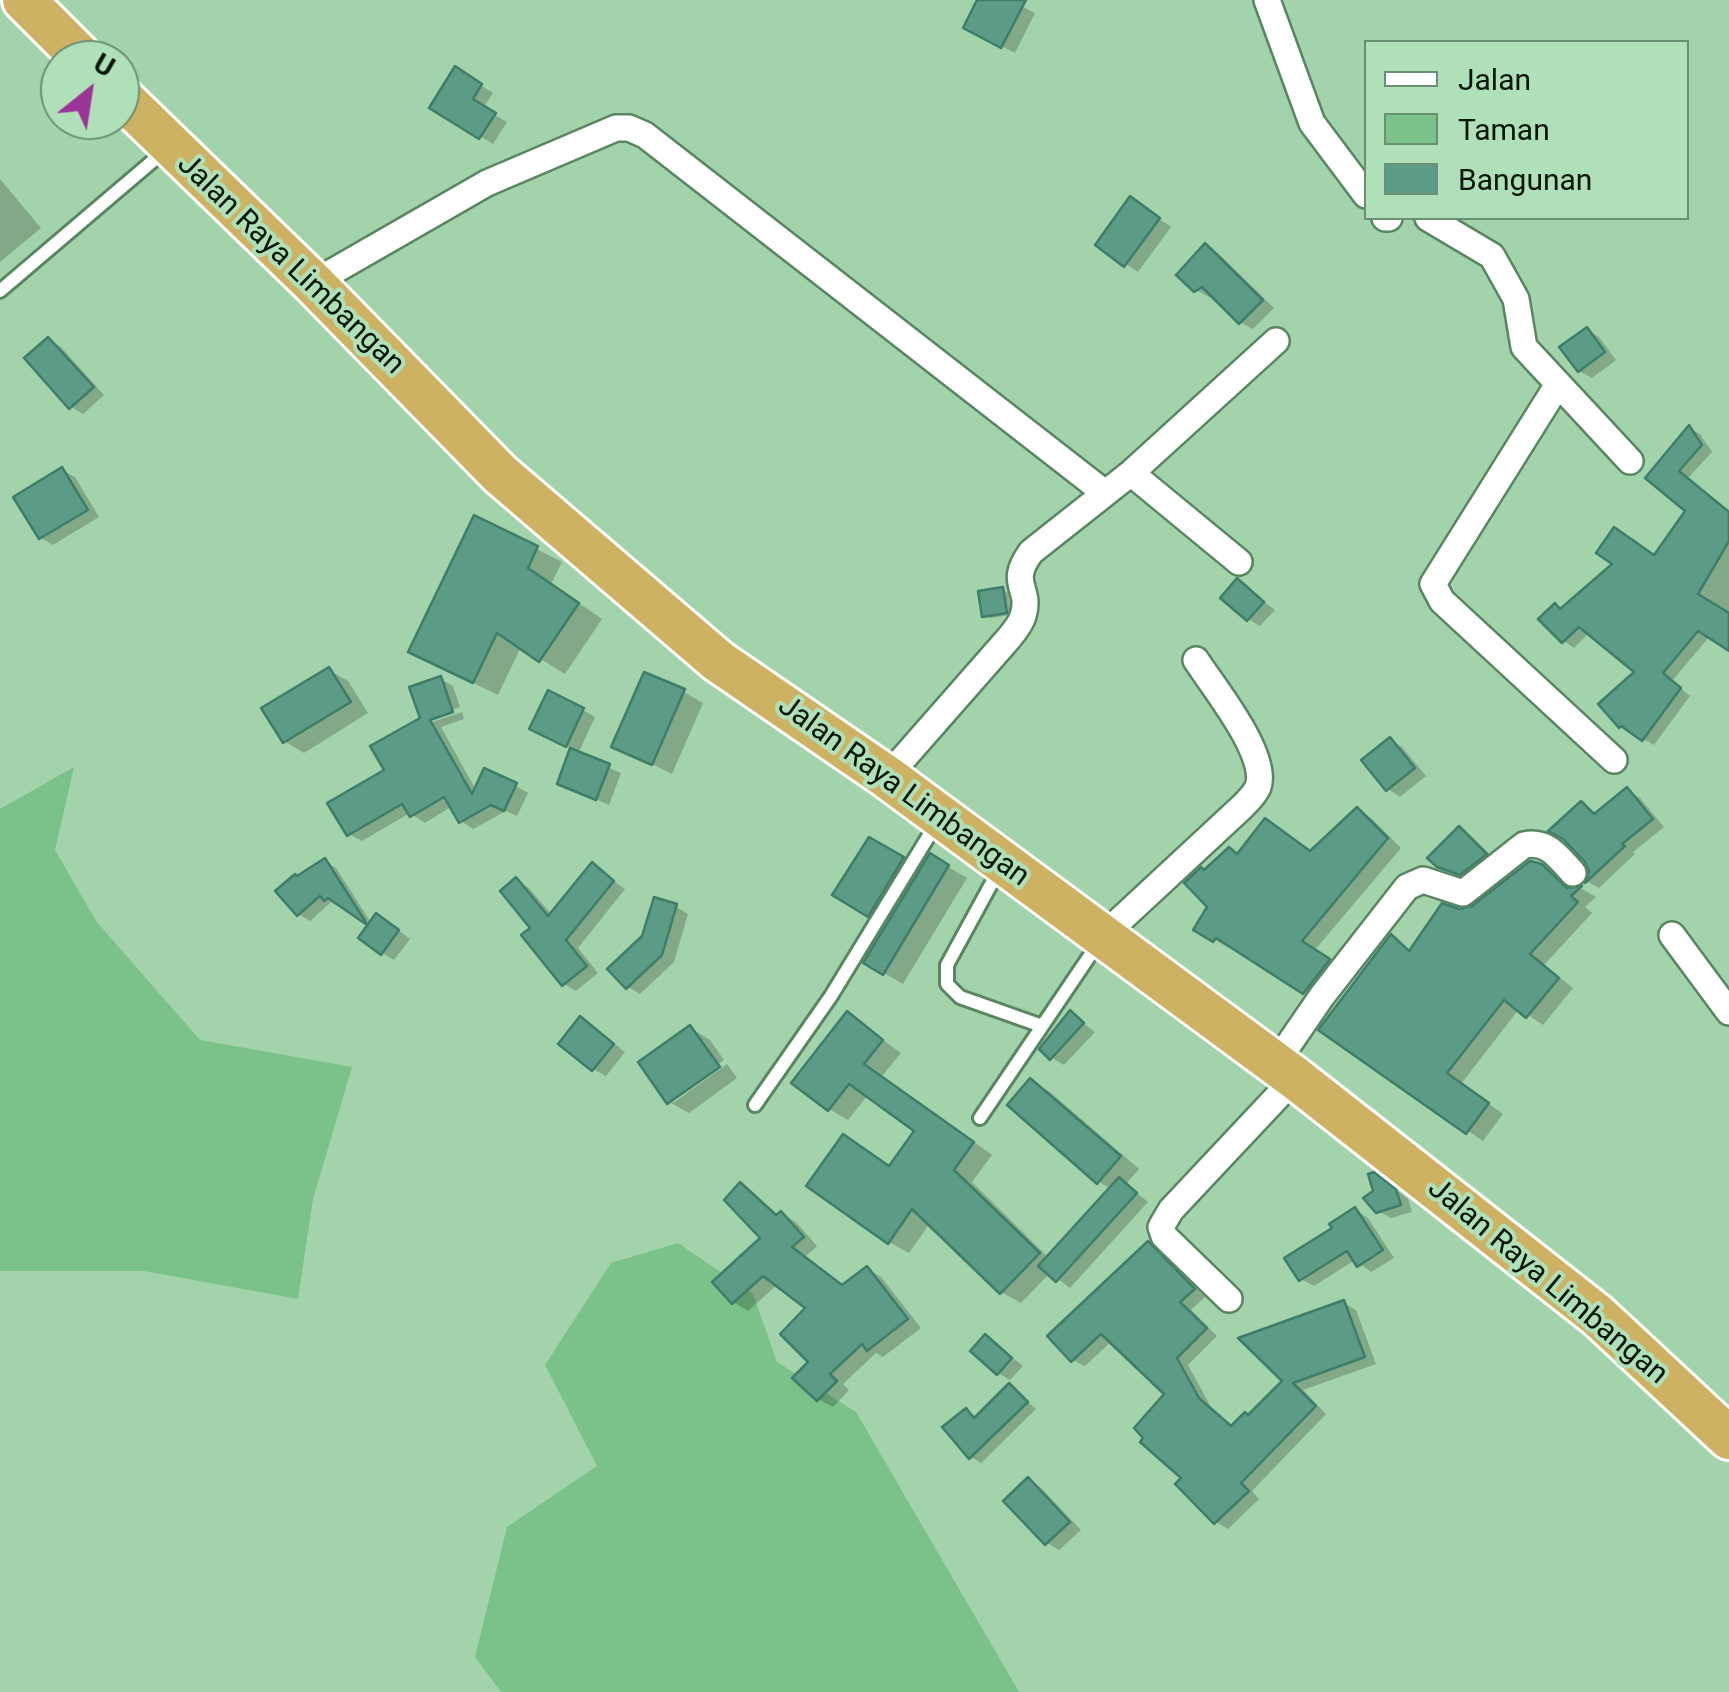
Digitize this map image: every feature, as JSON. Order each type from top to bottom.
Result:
[{"type":"highway","points":[[24,0],[64,40]]},
{"type":"highway","name":"Jalan Raya Limbangan","points":[[140,116],[313,283],[500,474],[718,661],[887,777],[1285,1071],[1597,1315],[1729,1438]]},
{"type":"street","points":[[1267,0],[1312,123],[1364,192]]},
{"type":"street","points":[[313,283],[487,182],[616,128],[629,128],[645,135],[1106,493]]},
{"type":"street","points":[[1431,220],[1492,256],[1516,299],[1524,347],[1630,461]]},
{"type":"street","points":[[887,777],[1010,638],[1023,617],[1024,598],[1018,578],[1020,567],[1031,552],[1131,472],[1276,341]]},
{"type":"street","points":[[1558,386],[1433,584],[1442,601],[1614,760]]},
{"type":"street","points":[[1131,472],[1239,562]]},
{"type":"street","points":[[1103,936],[1258,789],[1260,771],[1254,750],[1196,660]]},
{"type":"street","points":[[1229,1299],[1164,1236],[1161,1228],[1171,1210],[1285,1071],[1322,996],[1407,887],[1423,880],[1462,894],[1524,845],[1533,844],[1544,844],[1573,873]]},
{"type":"street","points":[[1672,936],[1729,1012]]},
{"type":"lane","points":[[0,291],[170,147]]},
{"type":"lane","points":[[755,1106],[851,964],[940,817]]},
{"type":"lane","points":[[1002,864],[948,965],[947,984],[960,997],[1042,1026]]},
{"type":"lane","points":[[980,1118],[1103,936]]},
{"type":"green space","points":[[74,767],[55,850],[96,921],[200,1040],[352,1067],[313,1199],[298,1299],[144,1271],[0,1271],[0,809]]},
{"type":"green space","points":[[678,1243],[753,1294],[777,1362],[856,1412],[1019,1692],[501,1692],[475,1657],[507,1527],[597,1466],[545,1365],[611,1263]]},
{"type":"building","points":[[977,0],[1026,0],[1001,48],[963,28]]},
{"type":"building","points":[[455,66],[482,84],[473,99],[496,113],[479,139],[429,108]]},
{"type":"building","points":[[1130,196],[1160,218],[1124,267],[1095,245]]},
{"type":"building","points":[[1205,243],[1263,300],[1239,324],[1202,287],[1194,292],[1176,275]]},
{"type":"building","points":[[1587,327],[1605,352],[1578,372],[1559,347]]},
{"type":"building","points":[[48,337],[94,387],[69,409],[24,358]]},
{"type":"building","points":[[1689,425],[1702,445],[1679,471],[1729,512],[1729,541],[1698,594],[1729,613],[1729,651],[1698,631],[1663,673],[1681,688],[1642,741],[1619,728],[1598,704],[1634,672],[1579,627],[1562,643],[1538,619],[1555,603],[1560,609],[1612,564],[1596,553],[1614,527],[1654,555],[1685,511],[1645,478]]},
{"type":"building","points":[[62,467],[88,510],[39,539],[13,497]]},
{"type":"building","points":[[474,515],[538,546],[528,568],[579,603],[539,662],[497,633],[473,683],[408,652]]},
{"type":"building","points":[[1237,578],[1264,602],[1247,621],[1220,598]]},
{"type":"building","points":[[1003,587],[1007,613],[982,617],[978,591]]},
{"type":"building","points":[[329,667],[351,702],[283,743],[261,708]]},
{"type":"building","points":[[644,672],[685,689],[652,765],[611,747]]},
{"type":"building","points":[[441,676],[453,712],[430,720],[472,794],[484,768],[517,783],[504,811],[491,805],[459,823],[444,797],[410,817],[402,804],[347,836],[327,803],[384,770],[370,746],[420,718],[409,687]]},
{"type":"building","points":[[548,690],[584,708],[566,747],[529,729]]},
{"type":"building","points":[[1390,737],[1415,768],[1386,791],[1361,760]]},
{"type":"building","points":[[570,748],[610,764],[596,800],[557,784]]},
{"type":"building","points":[[1627,787],[1653,819],[1622,844],[1625,846],[1585,883],[1589,871],[1585,862],[1563,839],[1548,831],[1581,801],[1594,814]]},
{"type":"building","points":[[1357,807],[1388,838],[1302,941],[1330,959],[1303,994],[1216,938],[1213,942],[1193,930],[1207,907],[1184,883],[1229,847],[1237,854],[1265,818],[1310,851]]},
{"type":"building","points":[[1459,826],[1487,854],[1460,875],[1437,867],[1427,858]]},
{"type":"building","points":[[869,837],[904,857],[868,917],[832,895]]},
{"type":"building","points":[[930,853],[949,865],[883,975],[863,963]]},
{"type":"building","points":[[325,858],[367,925],[320,896],[297,916],[275,891],[295,874]]},
{"type":"building","points":[[1530,861],[1542,864],[1567,888],[1582,886],[1571,896],[1578,902],[1530,954],[1559,978],[1526,1018],[1504,1000],[1447,1073],[1489,1103],[1466,1134],[1318,1030],[1391,934],[1409,951],[1442,903],[1459,909],[1472,906]]},
{"type":"building","points":[[592,862],[614,881],[566,940],[587,966],[562,986],[521,935],[530,928],[500,891],[516,877],[548,916]]},
{"type":"building","points":[[654,897],[677,904],[662,955],[626,989],[607,969],[642,936]]},
{"type":"building","points":[[376,913],[399,930],[381,955],[358,938]]},
{"type":"building","points":[[1070,1010],[1084,1023],[1050,1060],[1039,1049]]},
{"type":"building","points":[[847,1011],[883,1040],[864,1064],[974,1142],[954,1170],[1040,1253],[1000,1294],[912,1209],[888,1244],[806,1186],[843,1134],[889,1166],[914,1131],[849,1084],[828,1111],[791,1083]]},
{"type":"building","points":[[580,1016],[614,1044],[592,1071],[558,1044]]},
{"type":"building","points":[[690,1025],[720,1067],[667,1104],[638,1062]]},
{"type":"building","points":[[1030,1078],[1121,1156],[1097,1184],[1007,1105]]},
{"type":"building","points":[[1374,1172],[1396,1189],[1401,1205],[1376,1213],[1363,1198],[1373,1191],[1368,1174]]},
{"type":"building","points":[[1119,1177],[1137,1193],[1056,1282],[1038,1266]]},
{"type":"building","points":[[740,1182],[776,1215],[781,1211],[804,1237],[792,1247],[842,1285],[867,1266],[908,1319],[867,1351],[862,1344],[830,1374],[837,1381],[817,1401],[792,1378],[808,1362],[780,1334],[805,1308],[763,1276],[732,1304],[712,1282],[760,1238],[724,1200]]},
{"type":"building","points":[[1355,1207],[1383,1250],[1357,1267],[1347,1251],[1299,1281],[1284,1258],[1332,1228],[1329,1224]]},
{"type":"building","points":[[1148,1241],[1195,1289],[1180,1302],[1207,1328],[1177,1358],[1199,1398],[1231,1426],[1282,1381],[1238,1338],[1344,1300],[1365,1357],[1293,1383],[1316,1406],[1241,1483],[1249,1491],[1214,1524],[1175,1484],[1181,1478],[1140,1442],[1143,1438],[1134,1428],[1164,1394],[1101,1334],[1071,1362],[1047,1336]]},
{"type":"building","points":[[985,1334],[1012,1358],[997,1375],[970,1351]]},
{"type":"building","points":[[1009,1383],[1028,1402],[969,1459],[942,1427],[966,1408],[974,1418]]},
{"type":"building","points":[[1028,1477],[1070,1522],[1045,1545],[1003,1501]]}]
